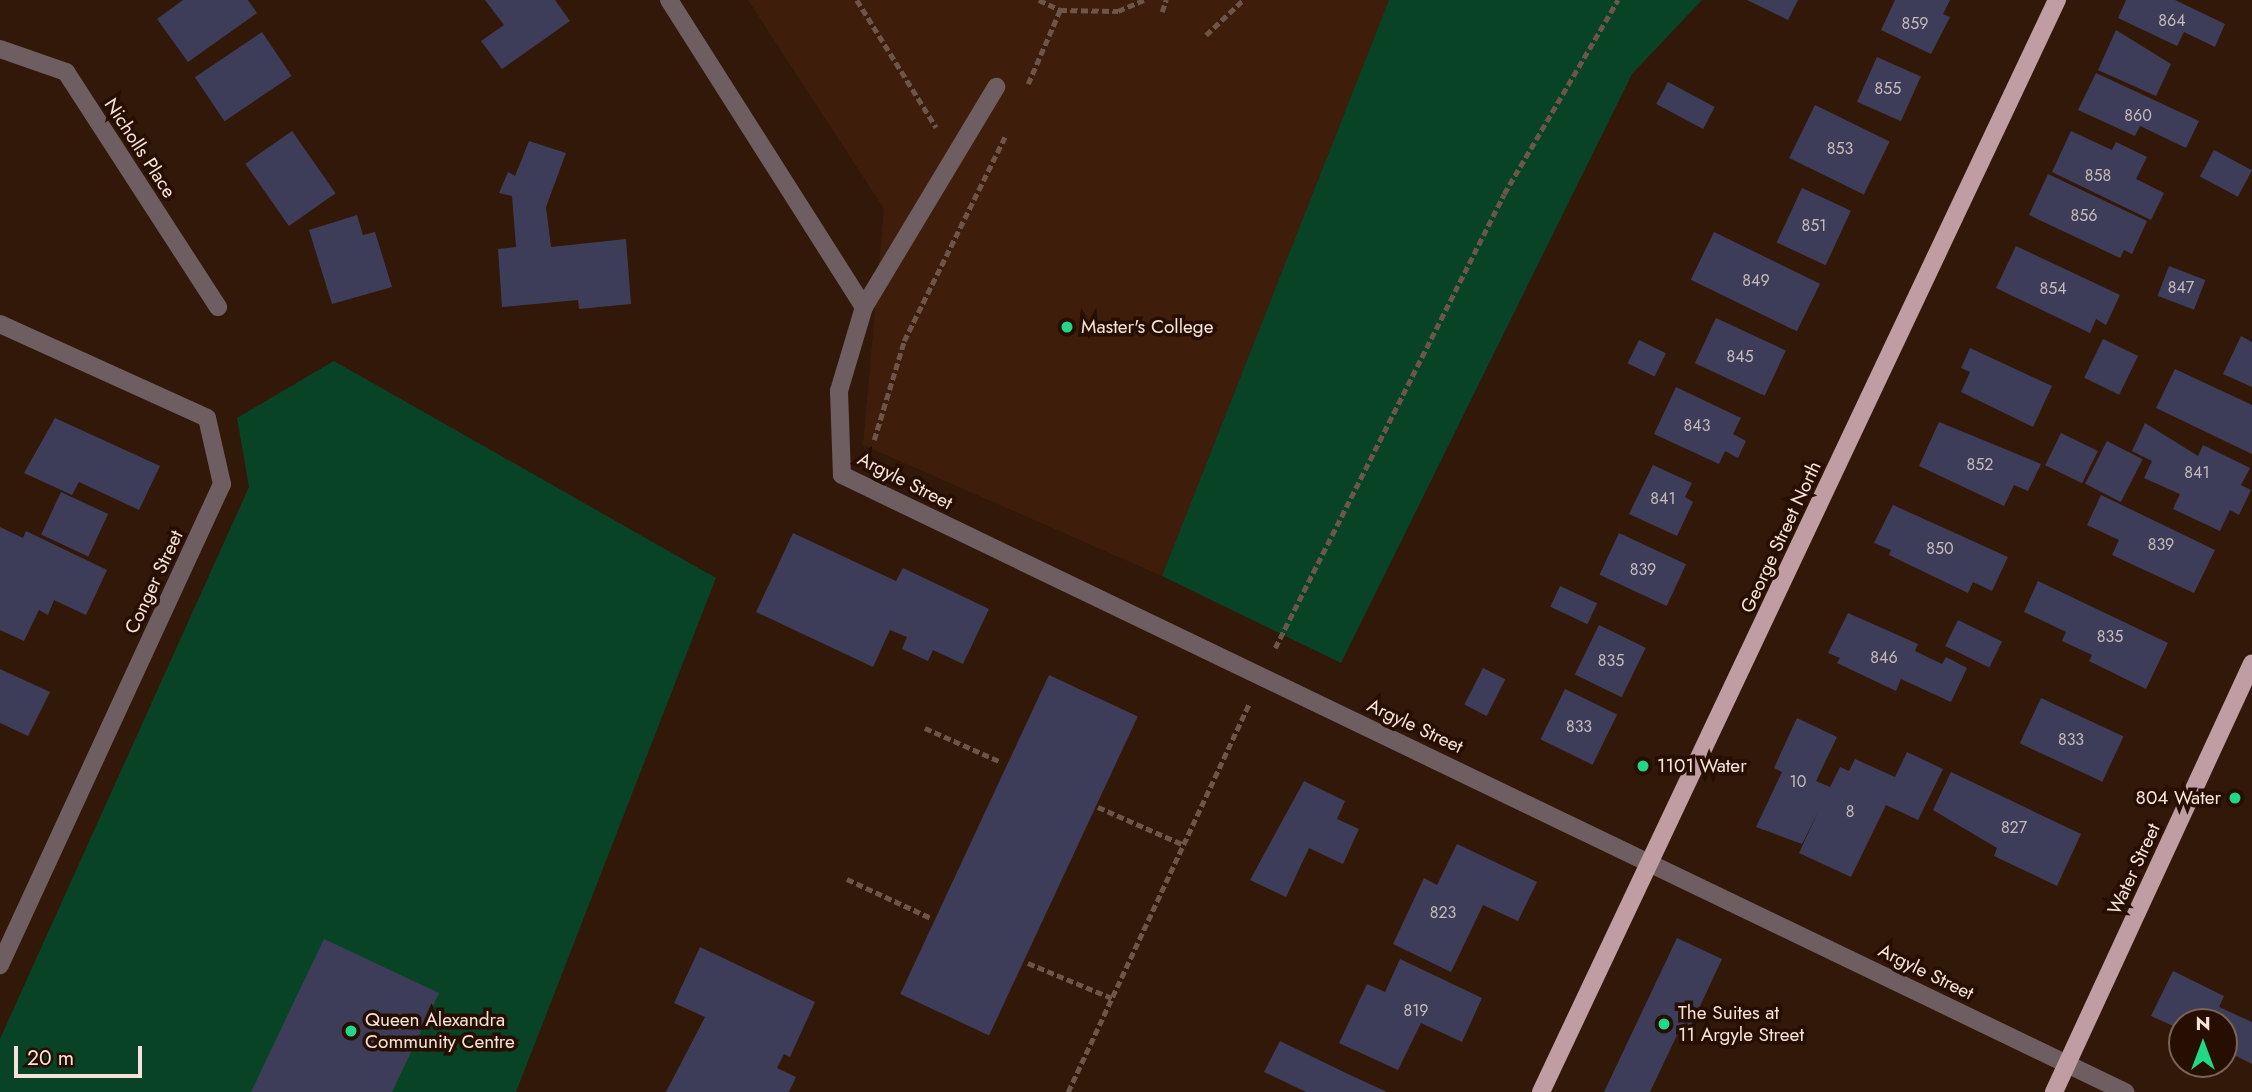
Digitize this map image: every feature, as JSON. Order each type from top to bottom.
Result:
[{"type":"main road","name":"George Street North","points":[[1541,1092],[2057,0]]},
{"type":"main road","name":"Water Street","points":[[2054,1092],[2252,664]]},
{"type":"street","points":[[669,0],[864,307]]},
{"type":"street","name":"Nicholls Place","points":[[0,49],[66,72],[218,307]]},
{"type":"street","name":"Argyle Street","points":[[996,87],[864,307],[839,391],[842,475],[1262,677],[1652,860],[2125,1092]]},
{"type":"street","name":"Conger Street","points":[[0,324],[207,418],[222,484],[0,965]]},
{"type":"path","points":[[857,0],[937,127],[961,144]]},
{"type":"path","points":[[1039,0],[1060,10],[1118,11],[1144,0]]},
{"type":"path","points":[[1162,12],[1166,0]]},
{"type":"path","points":[[1235,0],[1242,1]]},
{"type":"path","points":[[1068,1092],[1262,677],[1504,194],[1618,0]]},
{"type":"path","points":[[1206,35],[1242,1]]},
{"type":"path","points":[[1023,96],[1060,10]]},
{"type":"path","points":[[859,484],[904,341],[1007,133]]},
{"type":"path","points":[[925,728],[999,761]]},
{"type":"path","points":[[1098,807],[1184,845]]},
{"type":"path","points":[[847,879],[931,918]]},
{"type":"path","points":[[1028,963],[1112,998]]},
{"type":"shaded area","name":"Master's College","points":[[748,0],[1389,0],[1162,576],[863,445],[884,209]]},
{"type":"green space","points":[[1389,0],[1702,0],[1632,74],[1341,663],[1162,576]]},
{"type":"green space","points":[[334,361],[716,578],[516,1092],[0,1092],[0,1039],[249,487],[237,418]]},
{"type":"building","points":[[183,0],[248,0],[257,13],[188,62],[157,19]]},
{"type":"building","points":[[485,0],[555,0],[570,21],[502,69],[481,41],[504,25]]},
{"type":"building","points":[[1747,0],[1798,0],[1788,20]]},
{"type":"building","points":[[1895,0],[1950,0],[1943,14],[1950,17],[1931,54],[1881,30]]},
{"type":"building","points":[[2126,0],[2175,0],[2225,24],[2215,47],[2184,32],[2177,46],[2118,18]]},
{"type":"building","points":[[2116,30],[2171,64],[2156,96],[2098,70]]},
{"type":"building","points":[[262,32],[292,76],[224,121],[195,77]]},
{"type":"building","points":[[1877,57],[1921,77],[1901,121],[1857,102]]},
{"type":"building","points":[[2096,73],[2199,121],[2186,148],[2140,126],[2135,136],[2078,110]]},
{"type":"building","points":[[1668,82],[1715,107],[1703,129],[1656,104]]},
{"type":"building","points":[[1815,105],[1890,141],[1864,194],[1789,158]]},
{"type":"building","points":[[292,131],[336,193],[289,226],[245,164]]},
{"type":"building","points":[[2071,131],[2112,150],[2116,142],[2147,157],[2136,179],[2164,193],[2151,220],[2052,172]]},
{"type":"building","points":[[529,141],[566,153],[546,207],[551,247],[626,239],[631,304],[579,309],[578,300],[502,307],[498,249],[516,247],[512,196],[499,193],[508,172],[515,176]]},
{"type":"building","points":[[2214,150],[2252,170],[2238,197],[2200,176]]},
{"type":"building","points":[[2048,174],[2147,221],[2132,254],[2124,250],[2120,258],[2029,215]]},
{"type":"building","points":[[1802,188],[1851,211],[1826,265],[1777,242]]},
{"type":"building","points":[[357,215],[363,235],[375,232],[392,287],[332,304],[309,230]]},
{"type":"building","points":[[1714,232],[1820,284],[1797,331],[1691,280]]},
{"type":"building","points":[[2016,246],[2120,295],[2106,325],[2096,319],[2090,333],[1996,288]]},
{"type":"building","points":[[2169,266],[2205,280],[2194,310],[2158,296]]},
{"type":"building","points":[[1716,318],[1786,351],[1765,396],[1695,363]]},
{"type":"building","points":[[2241,336],[2252,342],[2252,387],[2223,374]]},
{"type":"building","points":[[2103,339],[2138,356],[2119,395],[2084,378]]},
{"type":"building","points":[[1639,340],[1666,353],[1655,377],[1628,363]]},
{"type":"building","points":[[1970,348],[2052,386],[2033,427],[1961,392],[1970,372],[1961,368]]},
{"type":"building","points":[[2175,369],[2252,405],[2252,454],[2156,408]]},
{"type":"building","points":[[1676,387],[1741,418],[1733,434],[1746,441],[1738,458],[1725,451],[1719,464],[1654,434]]},
{"type":"building","points":[[55,418],[160,466],[139,510],[79,482],[72,495],[24,473]]},
{"type":"building","points":[[1939,422],[2041,464],[2028,491],[2014,485],[2004,506],[1919,466]]},
{"type":"building","points":[[2145,423],[2198,456],[2203,445],[2250,468],[2241,485],[2251,490],[2239,515],[2230,510],[2220,531],[2173,509],[2180,494],[2144,478],[2152,461],[2132,451]]},
{"type":"building","points":[[2061,433],[2098,451],[2082,483],[2045,465]]},
{"type":"building","points":[[2107,441],[2143,459],[2121,502],[2085,484]]},
{"type":"building","points":[[1653,465],[1692,483],[1685,497],[1693,502],[1677,536],[1629,514]]},
{"type":"building","points":[[61,492],[108,514],[88,557],[41,535]]},
{"type":"building","points":[[2101,495],[2215,550],[2194,593],[2112,555],[2119,540],[2087,525]]},
{"type":"building","points":[[1893,505],[2008,557],[1992,591],[1973,582],[1968,593],[1889,555],[1891,550],[1874,543]]},
{"type":"building","points":[[0,527],[23,538],[26,531],[107,570],[86,615],[54,600],[48,615],[39,610],[24,641],[0,630]]},
{"type":"building","points":[[793,533],[896,581],[903,568],[989,609],[963,664],[933,650],[928,661],[902,649],[907,637],[890,630],[873,667],[756,612]]},
{"type":"building","points":[[1619,533],[1686,564],[1667,606],[1600,575]]},
{"type":"building","points":[[2038,581],[2168,643],[2146,689],[2089,661],[2092,655],[2062,641],[2066,632],[2024,612]]},
{"type":"building","points":[[1560,586],[1597,603],[1587,624],[1550,607]]},
{"type":"building","points":[[1848,613],[1918,644],[1915,651],[1942,664],[1946,657],[1967,668],[1951,702],[1901,679],[1896,691],[1837,663],[1840,658],[1828,653]]},
{"type":"building","points":[[1958,620],[2002,641],[1989,668],[1945,646]]},
{"type":"building","points":[[1599,625],[1646,648],[1622,697],[1575,674]]},
{"type":"building","points":[[1483,668],[1505,679],[1487,716],[1464,705]]},
{"type":"building","points":[[0,669],[50,692],[28,736],[0,723]]},
{"type":"building","points":[[1049,675],[1138,716],[989,1035],[900,994]]},
{"type":"building","points":[[1565,689],[1617,714],[1593,765],[1540,739]]},
{"type":"building","points":[[2041,698],[2123,736],[2102,782],[2020,743]]},
{"type":"building","points":[[1797,718],[1837,737],[1816,781],[1830,787],[1840,767],[1849,771],[1855,759],[1895,777],[1907,752],[1943,769],[1918,820],[1886,805],[1851,877],[1799,853],[1818,812],[1802,844],[1756,827],[1782,772],[1774,768]]},
{"type":"building","points":[[1951,772],[2081,834],[2057,886],[1994,856],[1997,848],[1933,810]]},
{"type":"building","points":[[1304,781],[1345,801],[1337,819],[1359,829],[1343,864],[1309,848],[1286,897],[1250,880]]},
{"type":"building","points":[[1457,844],[1537,882],[1518,921],[1483,905],[1451,972],[1393,944],[1424,878],[1437,885]]},
{"type":"building","name":"The Suites at 11 Argyle Street","points":[[1677,938],[1722,959],[1686,1036],[1678,1033],[1650,1092],[1604,1092]]},
{"type":"building","name":"Queen Alexandra Community Centre","points":[[324,939],[439,993],[392,1092],[251,1092]]},
{"type":"building","points":[[700,947],[815,1002],[790,1057],[784,1054],[777,1068],[796,1077],[789,1092],[666,1092],[705,1017],[674,1003]]},
{"type":"building","points":[[1400,959],[1482,998],[1462,1042],[1421,1023],[1398,1070],[1339,1043],[1367,984],[1385,992]]},
{"type":"building","points":[[2173,971],[2224,996],[2219,1007],[2221,1008],[2168,1008],[2168,1024],[2151,1016]]},
{"type":"building","points":[[2238,1016],[2252,1022],[2252,1064],[2238,1057]]},
{"type":"building","points":[[1280,1041],[1387,1092],[1306,1092],[1264,1072]]},
{"type":"place","name":"Master's College","points":[[1067,327]]},
{"type":"place","name":"1101 Water","points":[[1643,766]]},
{"type":"place","name":"804 Water","points":[[2235,798]]},
{"type":"place","name":"The Suites at 11 Argyle Street","points":[[1664,1024]]},
{"type":"place","name":"Queen Alexandra Community Centre","points":[[351,1031]]}]
